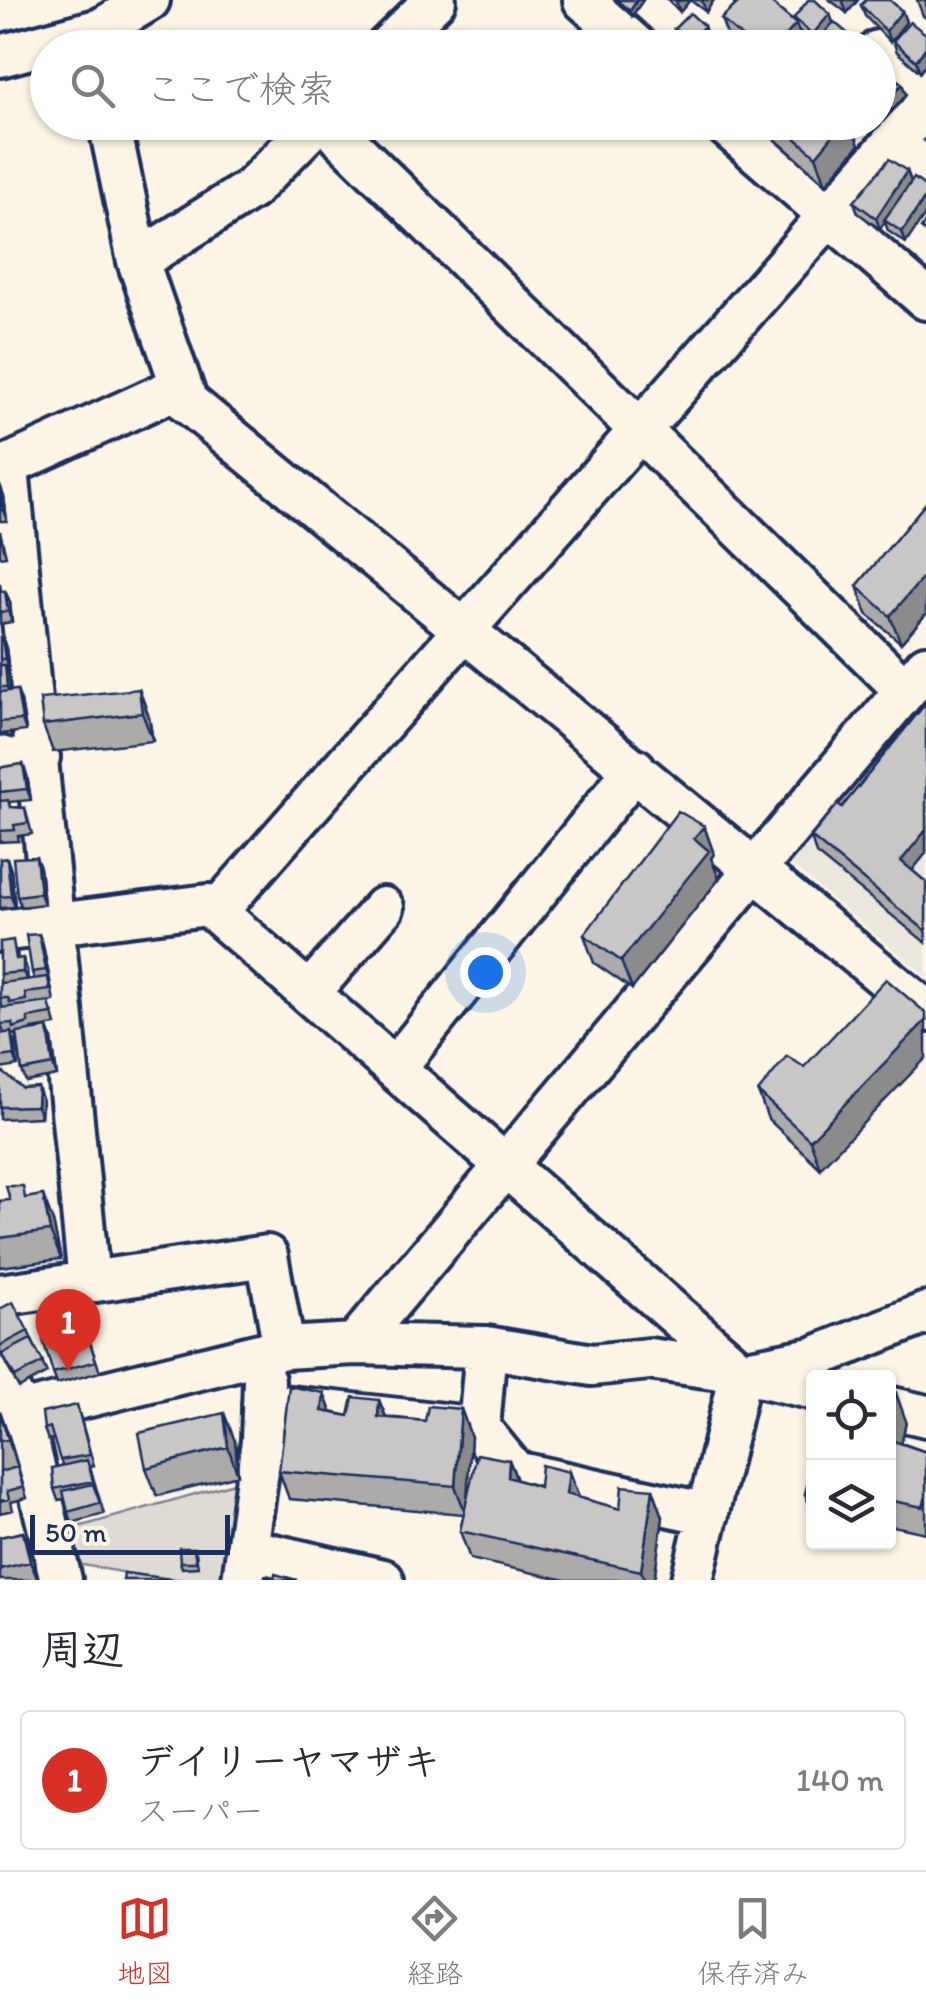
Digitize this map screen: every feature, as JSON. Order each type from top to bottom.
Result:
[{"type":"street","points":[[84,27],[102,28],[150,0]]},
{"type":"street","points":[[404,30],[435,0]]},
{"type":"street","points":[[584,0],[618,30]]},
{"type":"street","points":[[0,56],[30,46]]},
{"type":"street","points":[[896,67],[926,92]]},
{"type":"street","points":[[896,140],[926,104]]},
{"type":"street","points":[[113,140],[138,261],[188,402],[926,1010]]},
{"type":"street","points":[[138,261],[251,189],[299,140]]},
{"type":"street","points":[[344,140],[640,430],[916,678],[355,1344]]},
{"type":"street","points":[[742,140],[926,299]]},
{"type":"street","points":[[216,912],[894,142],[926,170]]},
{"type":"street","points":[[90,1281],[56,924],[20,757],[4,469],[181,386]]},
{"type":"street","points":[[395,1068],[635,769]]},
{"type":"street","points":[[0,931],[208,905],[741,1372]]},
{"type":"street","points":[[310,992],[383,908]]},
{"type":"street","points":[[0,1296],[268,1256],[275,1351],[263,1404],[245,1565],[383,1580]]},
{"type":"street","points":[[741,1372],[813,1358],[926,1313]]},
{"type":"street","points":[[10,1415],[275,1351],[355,1344],[486,1347],[592,1365],[649,1358],[741,1372],[806,1387]]},
{"type":"street","points":[[486,1347],[480,1428],[515,1472],[708,1514]]},
{"type":"street","points":[[692,1580],[741,1372]]},
{"type":"street","points":[[0,1374],[10,1415],[66,1579]]},
{"type":"street","points":[[263,1404],[480,1428]]},
{"type":"street","points":[[896,1409],[926,1416]]},
{"type":"shaded area","points":[[926,695],[926,976],[786,861]]},
{"type":"shaded area","points":[[241,1481],[228,1579],[165,1580],[77,1564],[64,1531]]},
{"type":"building","points":[[617,0],[637,0],[630,11]]},
{"type":"building","points":[[736,0],[768,0],[796,24],[791,30],[734,30],[721,19],[739,2]]},
{"type":"building","points":[[808,0],[815,0],[830,14],[816,30],[807,30],[794,18]]},
{"type":"building","points":[[866,0],[890,0],[902,11],[885,30],[861,5]]},
{"type":"building","points":[[690,13],[704,26],[700,30],[674,29]]},
{"type":"building","points":[[834,22],[844,30],[827,30]]},
{"type":"building","points":[[910,22],[926,34],[926,47],[916,61],[896,44],[896,38]]},
{"type":"building","points":[[798,140],[829,140],[816,156]]},
{"type":"building","points":[[889,159],[907,171],[876,218],[854,202]]},
{"type":"building","points":[[914,178],[926,187],[926,196],[902,232],[884,220]]},
{"type":"building","points":[[926,503],[926,574],[890,616],[857,586]]},
{"type":"building","points":[[5,591],[8,611],[0,612],[0,592]]},
{"type":"building","points":[[2,637],[5,659],[0,659]]},
{"type":"building","points":[[0,665],[5,665],[7,687],[0,687]]},
{"type":"building","points":[[139,689],[142,713],[43,725],[40,699]]},
{"type":"building","points":[[17,690],[22,720],[0,722],[0,692]]},
{"type":"building","points":[[926,703],[926,830],[901,861],[926,882],[926,931],[811,837],[838,804],[842,807]]},
{"type":"building","points":[[23,764],[27,789],[0,792],[0,769]]},
{"type":"building","points":[[8,800],[10,807],[25,808],[28,823],[14,825],[15,830],[0,831],[0,801]]},
{"type":"building","points":[[678,811],[704,826],[694,838],[709,851],[621,961],[584,935]]},
{"type":"building","points":[[36,857],[40,893],[17,896],[13,858]]},
{"type":"building","points":[[7,858],[11,896],[0,897],[0,859]]},
{"type":"building","points":[[39,934],[46,970],[32,972],[26,935]]},
{"type":"building","points":[[13,940],[16,959],[23,958],[23,972],[0,974],[0,942]]},
{"type":"building","points":[[48,977],[50,990],[25,993],[26,1000],[10,1003],[8,998],[0,998],[0,983]]},
{"type":"building","points":[[886,979],[926,1013],[926,1020],[810,1140],[758,1092],[787,1056],[804,1067]]},
{"type":"building","points":[[49,1002],[52,1014],[28,1018],[28,1023],[13,1028],[12,1023],[1,1024],[0,1008]]},
{"type":"building","points":[[48,1028],[53,1065],[22,1071],[17,1033]]},
{"type":"building","points":[[11,1032],[14,1055],[0,1057],[0,1034]]},
{"type":"building","points":[[0,1073],[22,1088],[38,1087],[37,1106],[0,1107]]},
{"type":"building","points":[[6,1186],[23,1186],[25,1198],[43,1195],[50,1231],[0,1238],[0,1201],[10,1200]]},
{"type":"building","points":[[13,1302],[28,1331],[0,1346],[0,1309]]},
{"type":"building","points":[[86,1331],[96,1361],[53,1373],[43,1340]]},
{"type":"building","points":[[31,1339],[43,1362],[15,1377],[2,1354]]},
{"type":"building","points":[[289,1386],[324,1393],[322,1411],[349,1416],[353,1397],[379,1400],[378,1417],[425,1421],[428,1406],[461,1409],[455,1486],[279,1471]]},
{"type":"building","points":[[77,1405],[90,1455],[60,1460],[50,1427],[44,1429],[42,1413]]},
{"type":"building","points":[[0,1412],[8,1439],[0,1441]]},
{"type":"building","points":[[224,1413],[228,1447],[146,1468],[139,1433]]},
{"type":"building","points":[[896,1442],[926,1452],[923,1507],[896,1502]]},
{"type":"building","points":[[477,1454],[509,1460],[508,1477],[539,1487],[541,1465],[569,1472],[566,1494],[620,1509],[622,1486],[653,1489],[641,1571],[460,1531]]},
{"type":"building","points":[[87,1460],[93,1481],[54,1489],[52,1468]]},
{"type":"building","points":[[17,1467],[23,1487],[7,1491],[9,1499],[0,1501],[0,1472]]},
{"type":"building","points":[[93,1484],[100,1503],[68,1512],[63,1491]]},
{"type":"building","points":[[23,1532],[30,1562],[0,1569],[0,1537]]},
{"type":"building","points":[[179,1548],[194,1548],[196,1562],[180,1562]]},
{"type":"building","points":[[124,1573],[180,1580],[123,1580]]},
{"type":"building","points":[[275,1574],[297,1580],[274,1580]]},
{"type":"place","name":"デイリーヤマザキ","points":[[68,1371]]}]
